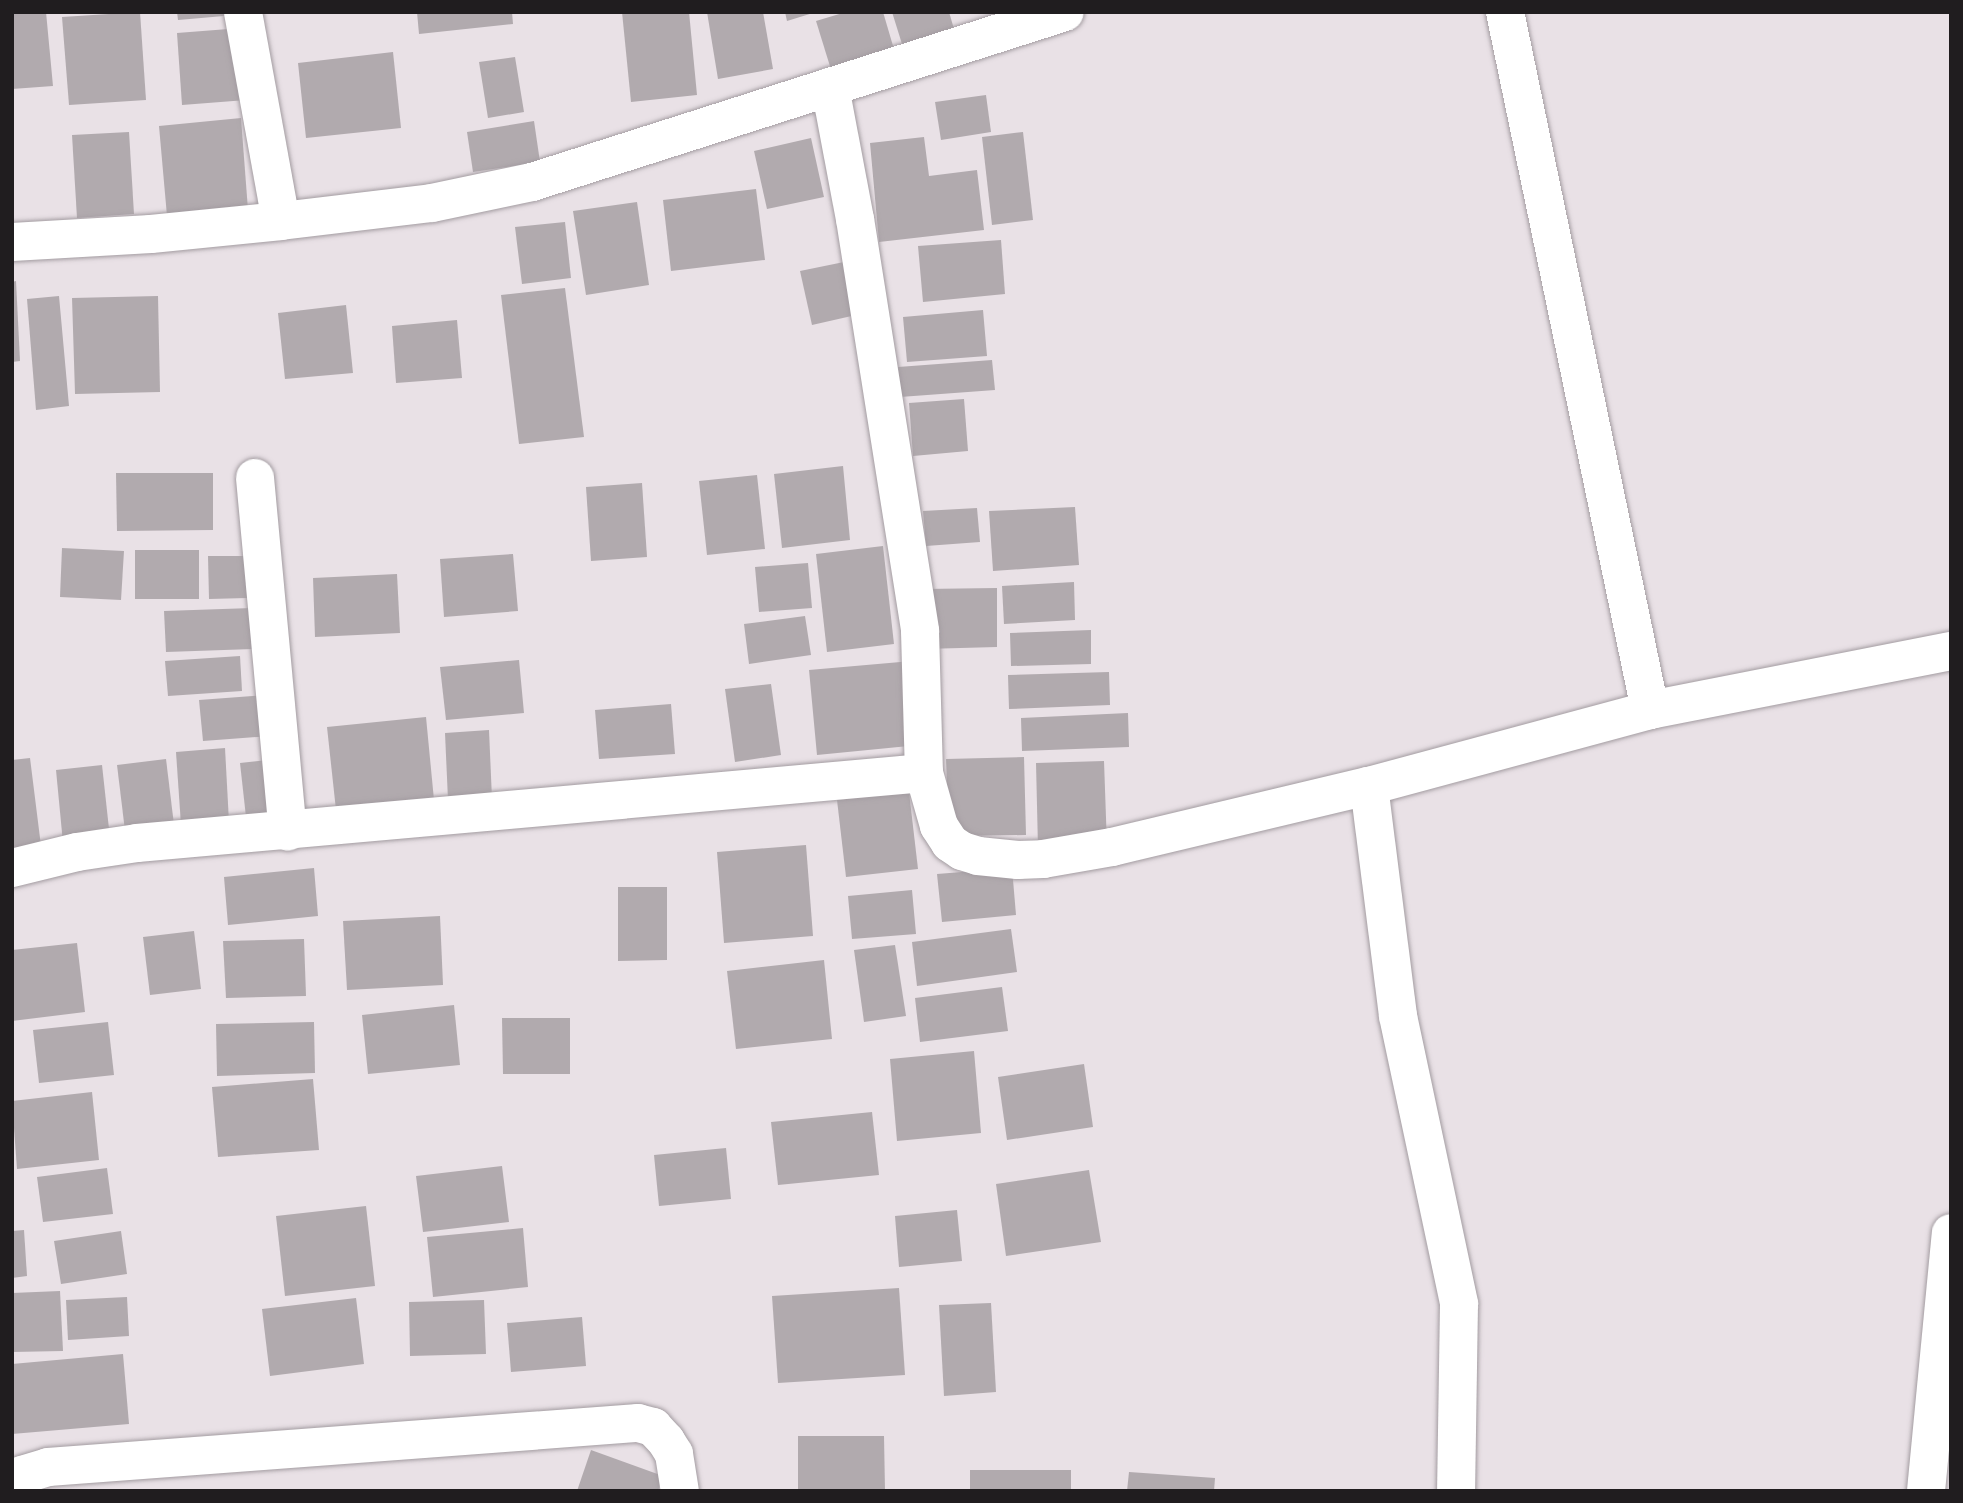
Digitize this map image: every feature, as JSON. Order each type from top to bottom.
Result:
[{"type":"street","points":[[243,12],[281,221]]},
{"type":"street","points":[[12,242],[151,234],[281,221],[432,203],[532,182],[830,88],[964,28],[1065,12]]},
{"type":"street","points":[[1505,12],[1650,710]]},
{"type":"street","points":[[830,88],[855,219],[920,631],[924,773],[939,826],[950,843],[962,851],[978,856],[1018,860],[1112,847],[1369,786],[1650,710],[1951,651]]},
{"type":"street","points":[[255,478],[288,831]]},
{"type":"street","points":[[12,868],[77,852],[137,843],[924,773]]},
{"type":"street","points":[[1369,786],[1398,1016],[1459,1304],[1456,1491]]},
{"type":"street","points":[[1926,1491],[1951,1233]]},
{"type":"street","points":[[12,1488],[16,1478],[48,1468],[638,1423],[653,1427],[666,1441],[674,1454],[680,1491]]},
{"type":"building","points":[[12,12],[46,12],[53,86],[12,89]]},
{"type":"building","points":[[140,12],[146,100],[69,105],[62,17]]},
{"type":"building","points":[[177,12],[247,12],[247,14],[178,20]]},
{"type":"building","points":[[417,12],[512,12],[513,24],[419,34]]},
{"type":"building","points":[[622,12],[689,12],[697,95],[631,102]]},
{"type":"building","points":[[707,12],[763,12],[773,69],[718,79]]},
{"type":"building","points":[[785,12],[813,12],[813,13],[787,21]]},
{"type":"building","points":[[846,12],[883,12],[896,56],[833,76],[816,21]]},
{"type":"building","points":[[892,12],[949,12],[954,29],[902,44]]},
{"type":"building","points":[[254,27],[259,99],[182,105],[177,33]]},
{"type":"building","points":[[393,52],[401,128],[306,138],[298,63]]},
{"type":"building","points":[[515,57],[524,112],[488,118],[479,62]]},
{"type":"building","points":[[986,95],[991,132],[941,140],[935,102]]},
{"type":"building","points":[[241,118],[248,210],[167,216],[159,126]]},
{"type":"building","points":[[534,121],[540,162],[473,172],[467,132]]},
{"type":"building","points":[[129,132],[134,214],[77,218],[72,135]]},
{"type":"building","points":[[1023,132],[1033,220],[992,225],[982,137]]},
{"type":"building","points":[[924,137],[929,176],[977,170],[984,230],[879,242],[870,143]]},
{"type":"building","points":[[811,138],[824,197],[767,209],[754,151]]},
{"type":"building","points":[[756,189],[765,260],[671,271],[663,200]]},
{"type":"building","points":[[637,202],[649,285],[586,295],[573,211]]},
{"type":"building","points":[[565,222],[571,278],[522,284],[515,227]]},
{"type":"building","points":[[1001,240],[1005,294],[923,302],[918,246]]},
{"type":"building","points":[[844,262],[856,315],[812,325],[800,271]]},
{"type":"building","points":[[16,281],[20,361],[12,362],[12,282]]},
{"type":"building","points":[[565,288],[584,437],[519,444],[501,295]]},
{"type":"building","points":[[59,296],[69,406],[36,410],[27,299]]},
{"type":"building","points":[[158,296],[160,392],[75,394],[72,298]]},
{"type":"building","points":[[346,305],[353,373],[285,379],[278,313]]},
{"type":"building","points":[[983,310],[987,356],[907,362],[903,317]]},
{"type":"building","points":[[457,320],[462,378],[396,383],[392,326]]},
{"type":"building","points":[[992,360],[995,390],[900,397],[898,367]]},
{"type":"building","points":[[964,399],[968,451],[913,456],[909,403]]},
{"type":"building","points":[[843,466],[850,540],[782,548],[774,474]]},
{"type":"building","points":[[116,473],[213,473],[213,530],[117,531]]},
{"type":"building","points":[[757,475],[765,549],[707,555],[699,481]]},
{"type":"building","points":[[642,483],[647,557],[591,561],[586,487]]},
{"type":"building","points":[[1075,507],[1079,565],[993,571],[989,511]]},
{"type":"building","points":[[977,508],[980,542],[926,546],[923,511]]},
{"type":"building","points":[[883,546],[894,644],[827,652],[816,554]]},
{"type":"building","points":[[62,548],[124,551],[121,600],[60,597]]},
{"type":"building","points":[[135,550],[199,550],[199,599],[135,599]]},
{"type":"building","points":[[513,554],[518,611],[444,617],[440,559]]},
{"type":"building","points":[[208,556],[247,556],[247,598],[209,599]]},
{"type":"building","points":[[808,563],[812,608],[759,612],[755,567]]},
{"type":"building","points":[[397,574],[400,633],[315,637],[313,578]]},
{"type":"building","points":[[1074,582],[1075,620],[1004,624],[1002,586]]},
{"type":"building","points":[[997,588],[997,647],[924,649],[923,589]]},
{"type":"building","points":[[252,608],[253,649],[166,652],[164,611]]},
{"type":"building","points":[[805,616],[811,655],[749,664],[744,624]]},
{"type":"building","points":[[1091,630],[1091,664],[1011,666],[1010,633]]},
{"type":"building","points":[[240,656],[242,691],[168,696],[165,661]]},
{"type":"building","points":[[519,660],[524,713],[446,720],[440,667]]},
{"type":"building","points":[[912,661],[919,745],[817,755],[809,670]]},
{"type":"building","points":[[1109,672],[1110,705],[1009,709],[1008,675]]},
{"type":"building","points":[[771,684],[781,755],[735,762],[725,689]]},
{"type":"building","points":[[268,695],[271,736],[203,741],[199,700]]},
{"type":"building","points":[[671,704],[675,754],[599,759],[595,710]]},
{"type":"building","points":[[1128,713],[1129,747],[1022,751],[1021,718]]},
{"type":"building","points":[[426,717],[434,800],[336,810],[327,727]]},
{"type":"building","points":[[489,730],[492,799],[448,800],[445,733]]},
{"type":"building","points":[[225,748],[229,822],[181,825],[176,752]]},
{"type":"building","points":[[1024,757],[1026,835],[949,836],[946,759]]},
{"type":"building","points":[[30,758],[42,854],[12,858],[12,760]]},
{"type":"building","points":[[166,759],[175,833],[126,839],[117,765]]},
{"type":"building","points":[[276,759],[281,814],[246,817],[240,763]]},
{"type":"building","points":[[1104,761],[1107,846],[1038,848],[1036,763]]},
{"type":"building","points":[[102,765],[110,838],[63,843],[56,770]]},
{"type":"building","points":[[909,792],[918,869],[846,877],[837,800]]},
{"type":"building","points":[[806,845],[813,936],[724,943],[717,852]]},
{"type":"building","points":[[314,868],[318,916],[228,925],[224,877]]},
{"type":"building","points":[[1012,868],[1016,915],[942,922],[937,874]]},
{"type":"building","points":[[618,887],[667,887],[667,960],[618,961]]},
{"type":"building","points":[[912,890],[916,934],[852,939],[848,896]]},
{"type":"building","points":[[440,916],[443,985],[347,990],[343,921]]},
{"type":"building","points":[[1011,929],[1017,972],[917,986],[912,942]]},
{"type":"building","points":[[194,931],[201,989],[150,995],[143,937]]},
{"type":"building","points":[[304,939],[306,996],[226,998],[223,941]]},
{"type":"building","points":[[77,943],[85,1012],[12,1021],[12,950]]},
{"type":"building","points":[[895,945],[906,1016],[864,1022],[854,950]]},
{"type":"building","points":[[824,960],[832,1039],[736,1049],[727,971]]},
{"type":"building","points":[[1002,987],[1008,1031],[920,1042],[915,998]]},
{"type":"building","points":[[454,1005],[460,1065],[368,1074],[362,1015]]},
{"type":"building","points":[[502,1018],[570,1018],[570,1074],[503,1074]]},
{"type":"building","points":[[108,1022],[114,1075],[39,1083],[33,1030]]},
{"type":"building","points":[[314,1022],[315,1073],[217,1076],[216,1024]]},
{"type":"building","points":[[974,1051],[981,1133],[897,1141],[890,1059]]},
{"type":"building","points":[[1084,1064],[1093,1127],[1007,1140],[998,1077]]},
{"type":"building","points":[[313,1079],[319,1150],[218,1157],[212,1087]]},
{"type":"building","points":[[92,1092],[99,1160],[17,1169],[12,1101]]},
{"type":"building","points":[[872,1112],[879,1175],[778,1185],[771,1122]]},
{"type":"building","points":[[726,1148],[731,1199],[659,1206],[654,1155]]},
{"type":"building","points":[[502,1166],[509,1222],[423,1232],[416,1176]]},
{"type":"building","points":[[107,1168],[113,1214],[43,1222],[37,1177]]},
{"type":"building","points":[[1089,1170],[1101,1242],[1006,1256],[996,1184]]},
{"type":"building","points":[[366,1206],[375,1286],[285,1296],[276,1216]]},
{"type":"building","points":[[957,1210],[962,1261],[899,1267],[895,1216]]},
{"type":"building","points":[[523,1228],[528,1287],[433,1297],[427,1237]]},
{"type":"building","points":[[24,1230],[27,1276],[12,1278],[12,1231]]},
{"type":"building","points":[[121,1231],[127,1274],[61,1284],[54,1241]]},
{"type":"building","points":[[899,1288],[905,1375],[778,1383],[772,1296]]},
{"type":"building","points":[[60,1291],[63,1351],[12,1352],[12,1293]]},
{"type":"building","points":[[127,1297],[129,1336],[68,1340],[66,1300]]},
{"type":"building","points":[[356,1298],[364,1364],[270,1376],[262,1309]]},
{"type":"building","points":[[484,1300],[486,1354],[410,1356],[409,1302]]},
{"type":"building","points":[[991,1303],[996,1392],[944,1396],[939,1305]]},
{"type":"building","points":[[582,1317],[586,1366],[511,1372],[507,1323]]},
{"type":"building","points":[[123,1354],[129,1424],[12,1434],[12,1364]]},
{"type":"building","points":[[798,1436],[884,1436],[885,1491],[798,1491]]},
{"type":"building","points":[[591,1450],[663,1476],[658,1491],[577,1491]]},
{"type":"building","points":[[970,1470],[1071,1470],[1071,1491],[970,1491]]},
{"type":"building","points":[[1129,1472],[1215,1478],[1214,1491],[1127,1491]]}]
